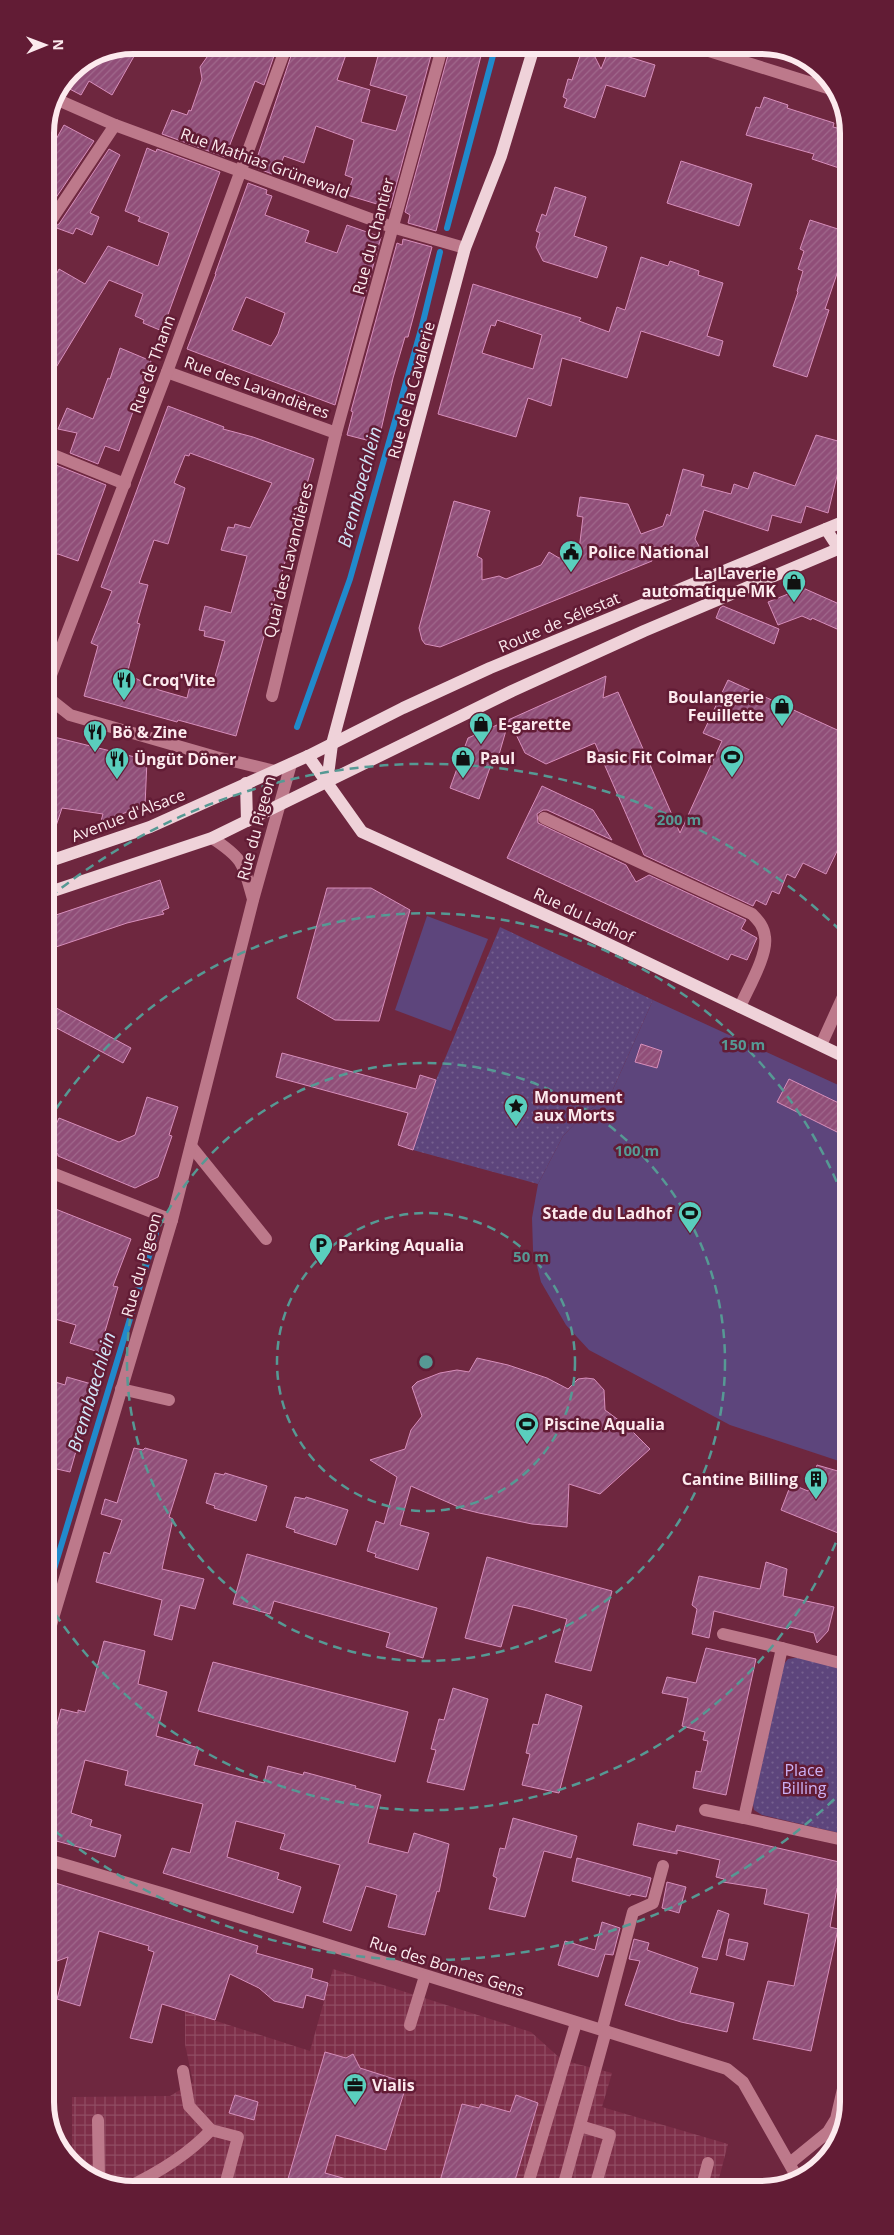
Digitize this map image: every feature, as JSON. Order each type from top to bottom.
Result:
[{"type":"main road","name":"Rue de la Cavalerie","points":[[332,744],[465,248],[501,156],[532,54]]},
{"type":"main road","name":"Route de Sélestat","points":[[308,756],[490,668],[840,523]]},
{"type":"main road","points":[[826,529],[840,545]]},
{"type":"main road","points":[[54,891],[212,838],[512,691],[617,643],[840,550]]},
{"type":"main road","points":[[326,782],[332,744]]},
{"type":"main road","points":[[308,756],[326,782]]},
{"type":"main road","name":"Avenue d'Alsace","points":[[54,860],[150,828],[308,756]]},
{"type":"main road","name":"Rue du Ladhof","points":[[326,782],[362,832],[583,932],[840,1054]]},
{"type":"main road","points":[[246,783],[247,821]]},
{"type":"street","name":"Rue de Thann","points":[[54,667],[167,372],[283,54]]},
{"type":"street","name":"Rue du Chantier","points":[[336,433],[440,54]]},
{"type":"street","points":[[719,54],[825,87]]},
{"type":"street","name":"Rue Mathias Grünewald","points":[[61,101],[115,125],[392,227],[465,248]]},
{"type":"street","points":[[54,216],[115,125]]},
{"type":"street","name":"Rue des Lavandières","points":[[167,372],[336,433]]},
{"type":"street","name":"Quai des Lavandières","points":[[272,696],[336,433]]},
{"type":"street","points":[[54,455],[125,484]]},
{"type":"street","points":[[54,702],[70,715],[244,765],[276,771]]},
{"type":"street","name":"Rue du Pigeon","points":[[54,1615],[172,1220],[253,900],[291,764]]},
{"type":"street","points":[[244,765],[246,783]]},
{"type":"street","points":[[544,818],[752,914],[761,924],[766,938],[765,949],[740,1007]]},
{"type":"street","name":"Rue du Pigeon","points":[[212,838],[233,852],[244,867],[253,900]]},
{"type":"street","points":[[821,1045],[840,1003]]},
{"type":"street","points":[[191,1146],[266,1239]]},
{"type":"street","points":[[54,1173],[172,1220]]},
{"type":"street","points":[[121,1389],[169,1400]]},
{"type":"street","points":[[723,1634],[840,1663]]},
{"type":"street","points":[[744,1818],[782,1648]]},
{"type":"street","points":[[705,1810],[840,1839]]},
{"type":"street","name":"Rue des Bonnes Gens","points":[[54,1861],[168,1895],[727,2070],[743,2082],[795,2173]]},
{"type":"street","points":[[565,2181],[633,1912],[653,1903],[663,1866]]},
{"type":"street","points":[[410,2025],[425,1976]]},
{"type":"street","points":[[529,2181],[576,2023]]},
{"type":"street","points":[[183,2071],[189,2106],[211,2130],[238,2137],[226,2181]]},
{"type":"street","points":[[790,2163],[828,2132],[840,2109]]},
{"type":"street","points":[[98,2120],[99,2174]]},
{"type":"street","points":[[580,2126],[610,2135],[597,2181]]},
{"type":"street","points":[[140,2181],[193,2149],[211,2130]]},
{"type":"street","points":[[703,2181],[708,2163]]},
{"type":"shaded area","points":[[333,1969],[531,2032],[562,2060],[612,2073],[602,2107],[728,2144],[718,2181],[127,2181],[112,2179],[93,2171],[72,2153],[72,2097],[170,2096],[193,2082],[185,2044],[185,2011],[310,2051]]},
{"type":"green space","points":[[427,916],[488,939],[451,1031],[395,1010]]},
{"type":"green space","points":[[500,927],[653,1000],[610,1096],[586,1112],[563,1136],[538,1184],[413,1150],[436,1080]]},
{"type":"green space","name":"Stade du Ladhof","points":[[653,1000],[840,1086],[840,1461],[730,1425],[589,1350],[566,1325],[541,1282],[533,1250],[532,1218],[538,1184],[563,1136],[586,1112],[610,1096]]},
{"type":"green space","name":"Place Billing","points":[[800,1657],[840,1667],[840,1833],[762,1815],[754,1810],[753,1804],[784,1664],[788,1659]]},
{"type":"building","points":[[122,54],[135,54],[112,95],[89,81],[81,95],[68,88],[81,73],[93,64],[107,58]]},
{"type":"building","points":[[209,54],[275,54],[264,85],[255,81],[225,157],[162,134],[172,110],[187,115],[189,110],[191,111],[202,79],[200,67]]},
{"type":"building","points":[[292,54],[346,54],[337,80],[370,90],[361,122],[396,131],[407,96],[370,85],[379,54],[431,54],[390,208],[347,195],[353,178],[345,175],[354,140],[316,126],[304,163],[284,156],[282,161],[275,160],[272,174],[254,167]]},
{"type":"building","points":[[448,54],[481,54],[436,231],[408,223],[410,215],[405,212]]},
{"type":"building","points":[[581,54],[594,54],[601,69],[607,54],[626,54],[626,56],[655,65],[645,97],[606,85],[595,118],[564,107],[567,99],[563,97],[568,79],[572,80]]},
{"type":"building","points":[[764,97],[788,105],[787,108],[834,123],[833,127],[840,129],[840,168],[812,159],[814,154],[746,135],[756,107],[760,108]]},
{"type":"building","points":[[64,125],[94,141],[54,201],[54,143]]},
{"type":"building","points":[[147,148],[156,152],[157,149],[220,172],[162,331],[143,323],[144,320],[135,316],[143,294],[109,280],[54,371],[54,271],[57,273],[59,269],[85,284],[108,246],[158,266],[169,233],[138,221],[140,217],[125,211]]},
{"type":"building","points":[[109,149],[120,155],[90,213],[99,217],[92,235],[76,228],[73,234],[54,227],[59,224]]},
{"type":"building","points":[[681,161],[752,184],[739,226],[667,203]]},
{"type":"building","points":[[248,183],[267,190],[266,194],[272,196],[265,215],[309,231],[305,242],[337,253],[347,225],[381,237],[335,405],[187,349]],"holes":[[[246,297],[285,313],[278,334],[271,346],[232,330]]]},
{"type":"building","points":[[555,187],[586,197],[574,236],[607,247],[597,278],[543,261],[536,247],[540,233],[536,231],[542,214],[546,216]]},
{"type":"building","points":[[810,220],[840,230],[840,265],[825,309],[829,310],[807,377],[773,366],[798,292],[803,271],[798,269],[804,251],[800,249]]},
{"type":"building","points":[[403,239],[432,247],[408,337],[405,337],[393,378],[378,443],[347,435],[353,412],[351,411],[397,243],[402,245]]},
{"type":"building","points":[[641,257],[668,266],[670,261],[699,271],[698,275],[723,283],[707,336],[723,341],[719,356],[641,331],[627,378],[562,358],[551,406],[528,398],[516,437],[438,414],[473,284],[581,318],[579,321],[609,332],[617,307],[625,310]],"holes":[[[497,320],[542,335],[533,369],[482,353],[491,325],[495,326]]]},
{"type":"building","points":[[120,348],[151,361],[119,451],[105,446],[98,464],[70,453],[77,433],[58,429],[67,408],[93,419],[108,378],[110,379]]},
{"type":"building","points":[[168,406],[224,427],[223,429],[253,437],[314,459],[236,736],[84,696],[98,646],[91,643],[112,591],[101,587]],"holes":[[[190,453],[272,483],[250,528],[235,524],[234,528],[228,527],[221,550],[247,556],[231,613],[205,606],[199,630],[205,631],[204,636],[225,641],[214,680],[193,674],[187,698],[159,690],[127,674],[140,624],[137,623],[148,585],[139,583],[154,540],[168,544],[185,488],[174,483],[185,455],[189,456]]]},
{"type":"building","name":"Police National","points":[[816,435],[840,442],[840,464],[828,513],[806,506],[801,523],[772,515],[768,531],[704,510],[695,539],[699,546],[697,552],[688,557],[645,544],[652,561],[440,647],[425,644],[422,640],[419,628],[454,501],[490,511],[477,556],[482,559],[482,580],[499,576],[506,579],[541,565],[549,552],[559,558],[579,550],[583,517],[577,516],[580,497],[628,504],[641,534],[663,526],[667,514],[670,516],[683,469],[704,475],[701,486],[731,494],[734,484],[748,489],[754,472],[795,486]]},
{"type":"building","points":[[54,464],[106,485],[78,561],[58,554],[54,555]]},
{"type":"building","points":[[803,588],[840,604],[840,630],[812,618],[811,620],[802,616],[778,625],[768,602]]},
{"type":"building","points":[[723,606],[779,629],[774,644],[716,618],[720,608]]},
{"type":"building","points":[[606,676],[603,698],[618,692],[680,833],[722,741],[703,733],[728,680],[840,731],[840,845],[826,874],[803,863],[795,878],[787,874],[779,894],[772,891],[766,905],[756,900],[753,906],[644,855],[595,743],[546,764],[525,753],[509,720],[498,758],[494,756],[479,799],[450,788],[468,738]]},
{"type":"building","points":[[54,737],[147,760],[145,806],[101,821],[103,814],[62,808],[54,832]]},
{"type":"building","points":[[542,786],[593,810],[612,840],[547,810],[537,814],[538,823],[626,865],[636,882],[649,875],[746,920],[741,929],[757,938],[747,960],[731,954],[728,960],[507,858]]},
{"type":"building","points":[[160,880],[169,908],[162,911],[164,914],[127,923],[54,948],[54,916]]},
{"type":"building","points":[[327,888],[371,888],[410,910],[379,1021],[335,1020],[297,998]]},
{"type":"building","points":[[54,1007],[131,1048],[123,1063],[54,1027]]},
{"type":"building","points":[[641,1044],[662,1051],[657,1068],[635,1062]]},
{"type":"building","points":[[282,1053],[416,1089],[420,1075],[436,1080],[413,1150],[398,1145],[408,1113],[276,1077]]},
{"type":"building","points":[[789,1079],[840,1104],[840,1134],[777,1102]]},
{"type":"building","points":[[147,1097],[178,1107],[169,1135],[172,1136],[158,1177],[135,1188],[58,1156],[58,1154],[54,1153],[54,1129],[59,1118],[119,1142],[135,1135]]},
{"type":"building","points":[[54,1208],[131,1239],[113,1286],[118,1287],[99,1352],[70,1343],[76,1325],[54,1319]]},
{"type":"building","name":"Piscine Aqualia","points":[[477,1358],[508,1365],[547,1378],[568,1389],[578,1379],[594,1379],[604,1390],[605,1410],[628,1427],[650,1449],[600,1494],[569,1484],[567,1527],[532,1524],[463,1509],[411,1486],[400,1525],[429,1533],[418,1570],[375,1557],[376,1554],[367,1551],[376,1521],[384,1524],[397,1477],[370,1460],[405,1449],[411,1430],[422,1416],[412,1387],[417,1382],[440,1373],[457,1370],[469,1372]]},
{"type":"building","points":[[67,1377],[95,1385],[70,1472],[54,1468],[54,1382],[65,1385]]},
{"type":"building","points":[[134,1448],[143,1450],[145,1448],[187,1460],[169,1517],[173,1519],[162,1569],[204,1579],[195,1609],[180,1605],[172,1640],[154,1635],[162,1600],[96,1582],[104,1552],[110,1554],[122,1520],[101,1514],[105,1499],[117,1503]]},
{"type":"building","name":"Cantine Billing","points":[[817,1465],[840,1472],[840,1534],[781,1510],[791,1484],[808,1491]]},
{"type":"building","points":[[215,1473],[224,1475],[225,1473],[267,1486],[256,1521],[214,1508],[215,1506],[206,1503]]},
{"type":"building","points":[[295,1497],[305,1499],[306,1497],[348,1510],[336,1545],[294,1532],[295,1530],[286,1527]]},
{"type":"building","points":[[247,1554],[437,1608],[423,1658],[386,1647],[390,1633],[274,1601],[270,1614],[233,1604]]},
{"type":"building","points":[[487,1557],[612,1591],[591,1671],[555,1662],[567,1619],[527,1608],[513,1605],[501,1647],[465,1638]]},
{"type":"building","points":[[766,1562],[787,1569],[783,1596],[834,1607],[828,1631],[817,1643],[814,1633],[790,1627],[788,1629],[778,1627],[714,1611],[709,1638],[692,1634],[697,1609],[692,1605],[699,1576],[760,1589]]},
{"type":"building","points":[[104,1641],[145,1651],[138,1684],[167,1692],[156,1736],[199,1748],[194,1765],[264,1783],[268,1766],[303,1775],[304,1772],[381,1795],[368,1843],[408,1853],[414,1833],[449,1844],[439,1892],[437,1891],[425,1935],[388,1927],[397,1895],[366,1886],[351,1931],[323,1922],[340,1865],[280,1849],[285,1834],[236,1821],[227,1857],[279,1873],[277,1879],[301,1887],[293,1913],[163,1873],[172,1848],[190,1853],[203,1804],[125,1785],[128,1771],[85,1760],[71,1813],[92,1820],[90,1826],[121,1835],[115,1857],[54,1840],[54,1736],[61,1709],[78,1713],[78,1710],[85,1712]]},
{"type":"building","points":[[706,1648],[756,1659],[726,1795],[693,1788],[696,1771],[701,1772],[708,1741],[703,1740],[705,1732],[682,1726],[688,1698],[662,1693],[667,1677],[696,1683]]},
{"type":"building","points":[[213,1662],[408,1712],[395,1762],[198,1711]]},
{"type":"building","points":[[453,1688],[488,1699],[464,1790],[427,1782],[436,1750],[431,1749],[439,1719],[444,1720]]},
{"type":"building","points":[[546,1694],[582,1706],[559,1793],[522,1785],[530,1754],[526,1753],[533,1724],[538,1725]]},
{"type":"building","points":[[513,1818],[577,1836],[571,1858],[544,1851],[525,1917],[489,1909],[497,1878],[493,1876],[500,1848],[505,1849]]},
{"type":"building","points":[[638,1823],[675,1832],[677,1825],[840,1862],[840,1889],[837,1888],[830,1927],[838,1929],[811,2051],[753,2039],[768,1981],[794,1986],[809,1914],[764,1904],[767,1889],[723,1882],[724,1879],[716,1877],[720,1860],[677,1850],[677,1854],[633,1845]]},
{"type":"building","points":[[577,1858],[651,1878],[646,1897],[631,1894],[630,1896],[572,1881]]},
{"type":"building","points":[[667,1882],[686,1887],[679,1913],[662,1908]]},
{"type":"building","points":[[54,1883],[258,1946],[256,1953],[313,1969],[311,1978],[328,1983],[324,2000],[306,1995],[303,2008],[274,2001],[259,1988],[230,1974],[215,2020],[162,2004],[152,2043],[130,2038],[154,1952],[148,1950],[149,1946],[99,1931],[80,2006],[57,1999],[68,1957],[54,1962]]},
{"type":"building","points":[[718,1910],[729,1914],[717,1960],[702,1957]]},
{"type":"building","points":[[602,1922],[620,1928],[613,1955],[605,1954],[598,1977],[558,1965],[565,1941],[595,1950]]},
{"type":"building","points":[[634,1939],[649,1943],[647,1950],[698,1968],[690,1993],[734,2003],[727,2032],[681,2022],[625,2005],[640,1961],[629,1959]]},
{"type":"building","points":[[729,1939],[748,1943],[744,1960],[726,1955]]},
{"type":"building","name":"Vialis","points":[[325,2052],[346,2058],[353,2054],[360,2068],[407,2083],[386,2150],[336,2135],[325,2173],[353,2181],[287,2181]]},
{"type":"building","points":[[235,2095],[258,2102],[254,2120],[229,2113]]},
{"type":"building","points":[[516,2095],[538,2103],[515,2181],[440,2181],[462,2104],[479,2108],[481,2104],[510,2112]]},
{"type":"waterway","name":"Brennbaechlein","points":[[447,228],[493,54]]},
{"type":"waterway","name":"Brennbaechlein","points":[[297,727],[350,579],[422,326],[440,252]]},
{"type":"waterway","name":"Brennbaechlein","points":[[54,1569],[156,1233]]},
{"type":"place","name":"Police National","points":[[571,573]]},
{"type":"place","name":"La Laverie automatique MK","points":[[794,603]]},
{"type":"place","name":"Croq'Vite","points":[[124,701]]},
{"type":"place","name":"Boulangerie Feuillette","points":[[782,727]]},
{"type":"place","name":"E-garette","points":[[481,745]]},
{"type":"place","name":"Bö & Zine","points":[[95,753]]},
{"type":"place","name":"Basic Fit Colmar","points":[[732,778]]},
{"type":"place","name":"Paul","points":[[463,779]]},
{"type":"place","name":"Üngüt Döner","points":[[117,780]]},
{"type":"place","name":"Monument aux Morts","points":[[516,1127]]},
{"type":"place","name":"Stade du Ladhof","points":[[690,1234]]},
{"type":"place","name":"Parking Aqualia","points":[[321,1266]]},
{"type":"place","name":"Piscine Aqualia","points":[[527,1445]]},
{"type":"place","name":"Cantine Billing","points":[[816,1500]]},
{"type":"place","name":"Vialis","points":[[355,2106]]}]
